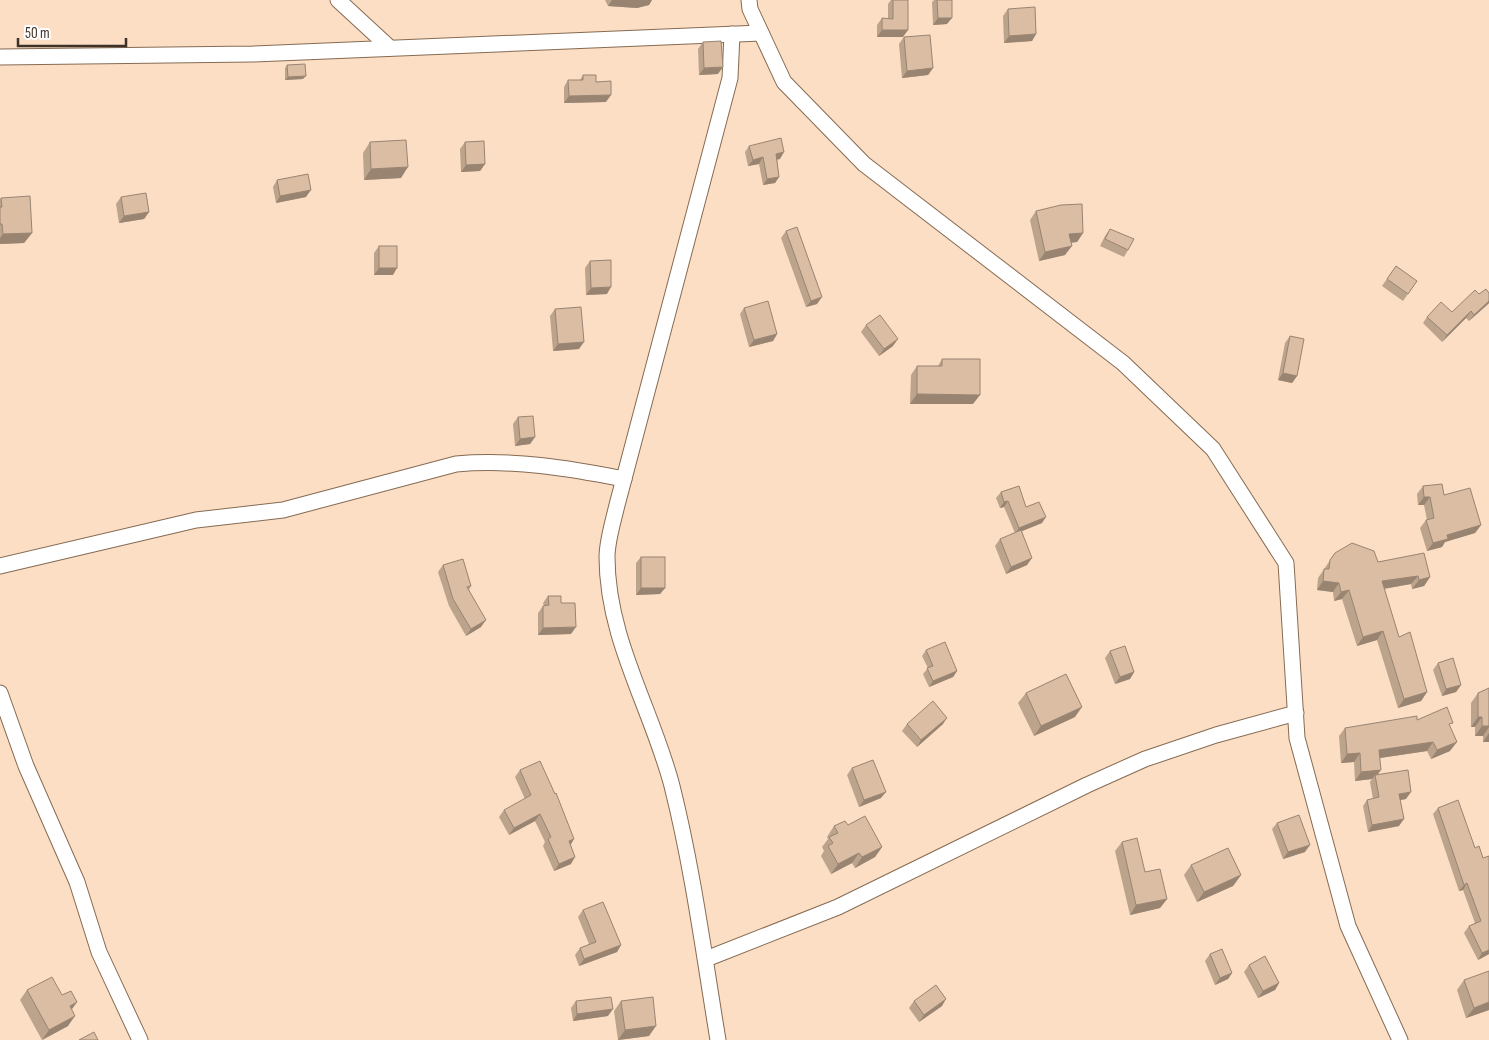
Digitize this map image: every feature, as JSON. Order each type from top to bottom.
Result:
[{"type":"street","points":[[338,0],[390,48]]},
{"type":"street","points":[[750,0],[750,9],[784,82],[864,164],[1123,364],[1213,450],[1286,563],[1297,738],[1348,926],[1400,1040]]},
{"type":"street","points":[[0,57],[253,54],[762,33]]},
{"type":"street","points":[[718,1040],[684,834],[671,783],[630,671],[609,601],[606,555],[624,479],[730,78],[732,34]]},
{"type":"street","points":[[0,566],[196,520],[283,510],[456,464],[484,462],[534,464],[624,479]]},
{"type":"street","points":[[0,693],[26,766],[77,882],[100,952],[140,1040]]},
{"type":"street","points":[[706,959],[838,907],[1087,785],[1145,759],[1216,735],[1296,713]]},
{"type":"building","points":[[893,0],[908,0],[908,30],[882,30],[882,18],[893,19]]},
{"type":"building","points":[[937,0],[952,0],[952,18],[938,18]]},
{"type":"building","points":[[1035,7],[1036,34],[1009,36],[1008,9]]},
{"type":"building","points":[[930,35],[933,68],[907,71],[904,37]]},
{"type":"building","points":[[721,41],[723,67],[704,68],[703,42]]},
{"type":"building","points":[[305,64],[306,76],[288,77],[287,65]]},
{"type":"building","points":[[583,75],[596,75],[596,82],[611,81],[611,95],[569,96],[568,80],[583,80]]},
{"type":"building","points":[[781,138],[784,152],[776,154],[779,177],[767,179],[763,157],[753,160],[749,146]]},
{"type":"building","points":[[406,140],[408,167],[371,169],[370,142]]},
{"type":"building","points":[[484,141],[485,164],[466,165],[465,142]]},
{"type":"building","points":[[308,174],[311,190],[280,196],[277,180]]},
{"type":"building","points":[[146,193],[149,212],[124,216],[121,197]]},
{"type":"building","points":[[30,196],[32,233],[3,234],[2,224],[0,224],[1,198]]},
{"type":"building","points":[[1082,204],[1083,233],[1069,234],[1072,246],[1045,252],[1036,211],[1061,205]]},
{"type":"building","points":[[797,227],[822,297],[811,301],[786,231]]},
{"type":"building","points":[[1110,229],[1134,239],[1128,250],[1105,239]]},
{"type":"building","points":[[379,246],[397,246],[397,268],[379,268]]},
{"type":"building","points":[[611,260],[611,287],[591,288],[590,261]]},
{"type":"building","points":[[1396,266],[1417,281],[1408,294],[1387,279]]},
{"type":"building","points":[[1486,289],[1489,293],[1489,301],[1474,315],[1471,311],[1447,335],[1427,317],[1441,302],[1452,312],[1475,290],[1479,294]]},
{"type":"building","points":[[768,301],[777,334],[754,340],[744,308]]},
{"type":"building","points":[[581,307],[584,342],[558,344],[555,309]]},
{"type":"building","points":[[880,315],[898,339],[884,349],[866,325]]},
{"type":"building","points":[[1290,336],[1304,339],[1297,376],[1283,373]]},
{"type":"building","points":[[942,359],[980,359],[980,395],[917,394],[917,366],[942,366]]},
{"type":"building","points":[[533,416],[535,437],[520,439],[518,417]]},
{"type":"building","points":[[1442,484],[1444,495],[1470,488],[1481,525],[1447,535],[1448,539],[1433,543],[1426,520],[1434,518],[1430,497],[1424,497],[1423,486]]},
{"type":"building","points":[[1019,486],[1026,507],[1039,502],[1046,517],[1019,528],[1008,501],[1004,502],[1001,492]]},
{"type":"building","points":[[1021,530],[1032,558],[1011,567],[1000,539]]},
{"type":"building","points":[[1352,543],[1374,551],[1378,562],[1424,553],[1430,577],[1419,580],[1418,576],[1382,581],[1399,637],[1410,632],[1427,692],[1404,699],[1383,631],[1363,637],[1349,590],[1341,592],[1339,583],[1323,581],[1324,569],[1329,569],[1330,560],[1335,553]]},
{"type":"building","points":[[641,557],[665,557],[665,588],[641,588]]},
{"type":"building","points":[[463,559],[471,586],[467,587],[486,620],[471,629],[453,599],[443,565]]},
{"type":"building","points":[[548,596],[561,596],[561,603],[575,603],[576,627],[543,628],[543,606],[549,605]]},
{"type":"building","points":[[945,642],[957,671],[933,681],[927,668],[933,666],[926,650]]},
{"type":"building","points":[[1125,646],[1134,672],[1120,677],[1110,651]]},
{"type":"building","points":[[1453,658],[1461,685],[1446,689],[1438,663]]},
{"type":"building","points":[[1066,674],[1082,707],[1041,726],[1026,693]]},
{"type":"building","points":[[1489,688],[1489,726],[1482,726],[1482,717],[1478,717],[1478,693]]},
{"type":"building","points":[[933,701],[947,718],[921,740],[907,724]]},
{"type":"building","points":[[1447,707],[1453,723],[1449,724],[1457,742],[1437,750],[1433,742],[1379,750],[1381,770],[1361,772],[1360,753],[1347,754],[1345,728],[1417,716],[1417,720]]},
{"type":"building","points":[[873,760],[886,792],[864,800],[852,768]]},
{"type":"building","points":[[540,761],[556,793],[574,839],[569,841],[575,857],[559,864],[548,839],[551,837],[540,814],[514,828],[504,810],[531,795],[520,770]]},
{"type":"building","points":[[1408,770],[1411,792],[1399,794],[1404,819],[1372,825],[1367,800],[1379,797],[1375,775]]},
{"type":"building","points":[[1458,800],[1475,848],[1479,846],[1483,858],[1489,856],[1489,950],[1482,953],[1469,926],[1481,921],[1467,883],[1464,885],[1438,808]]},
{"type":"building","points":[[1299,815],[1310,845],[1288,852],[1277,823]]},
{"type":"building","points":[[865,816],[882,847],[862,857],[859,853],[838,864],[828,846],[833,843],[829,837],[838,833],[834,826],[845,821],[848,825]]},
{"type":"building","points":[[1137,838],[1145,872],[1160,869],[1167,899],[1136,905],[1122,842]]},
{"type":"building","points":[[1228,848],[1241,875],[1204,892],[1191,865]]},
{"type":"building","points":[[603,902],[621,945],[584,959],[580,948],[596,942],[583,910]]},
{"type":"building","points":[[1222,949],[1232,973],[1220,978],[1210,954]]},
{"type":"building","points":[[1265,956],[1279,983],[1263,991],[1249,965]]},
{"type":"building","points":[[1489,971],[1489,1002],[1474,1008],[1464,980]]},
{"type":"building","points":[[52,977],[62,995],[71,991],[77,1002],[70,1006],[75,1016],[49,1030],[27,990]]},
{"type":"building","points":[[936,985],[946,999],[924,1015],[914,1001]]},
{"type":"building","points":[[611,997],[613,1009],[577,1014],[576,1001]]},
{"type":"building","points":[[653,997],[656,1026],[625,1030],[621,1001]]},
{"type":"building","points":[[94,1032],[98,1040],[79,1040]]}]
